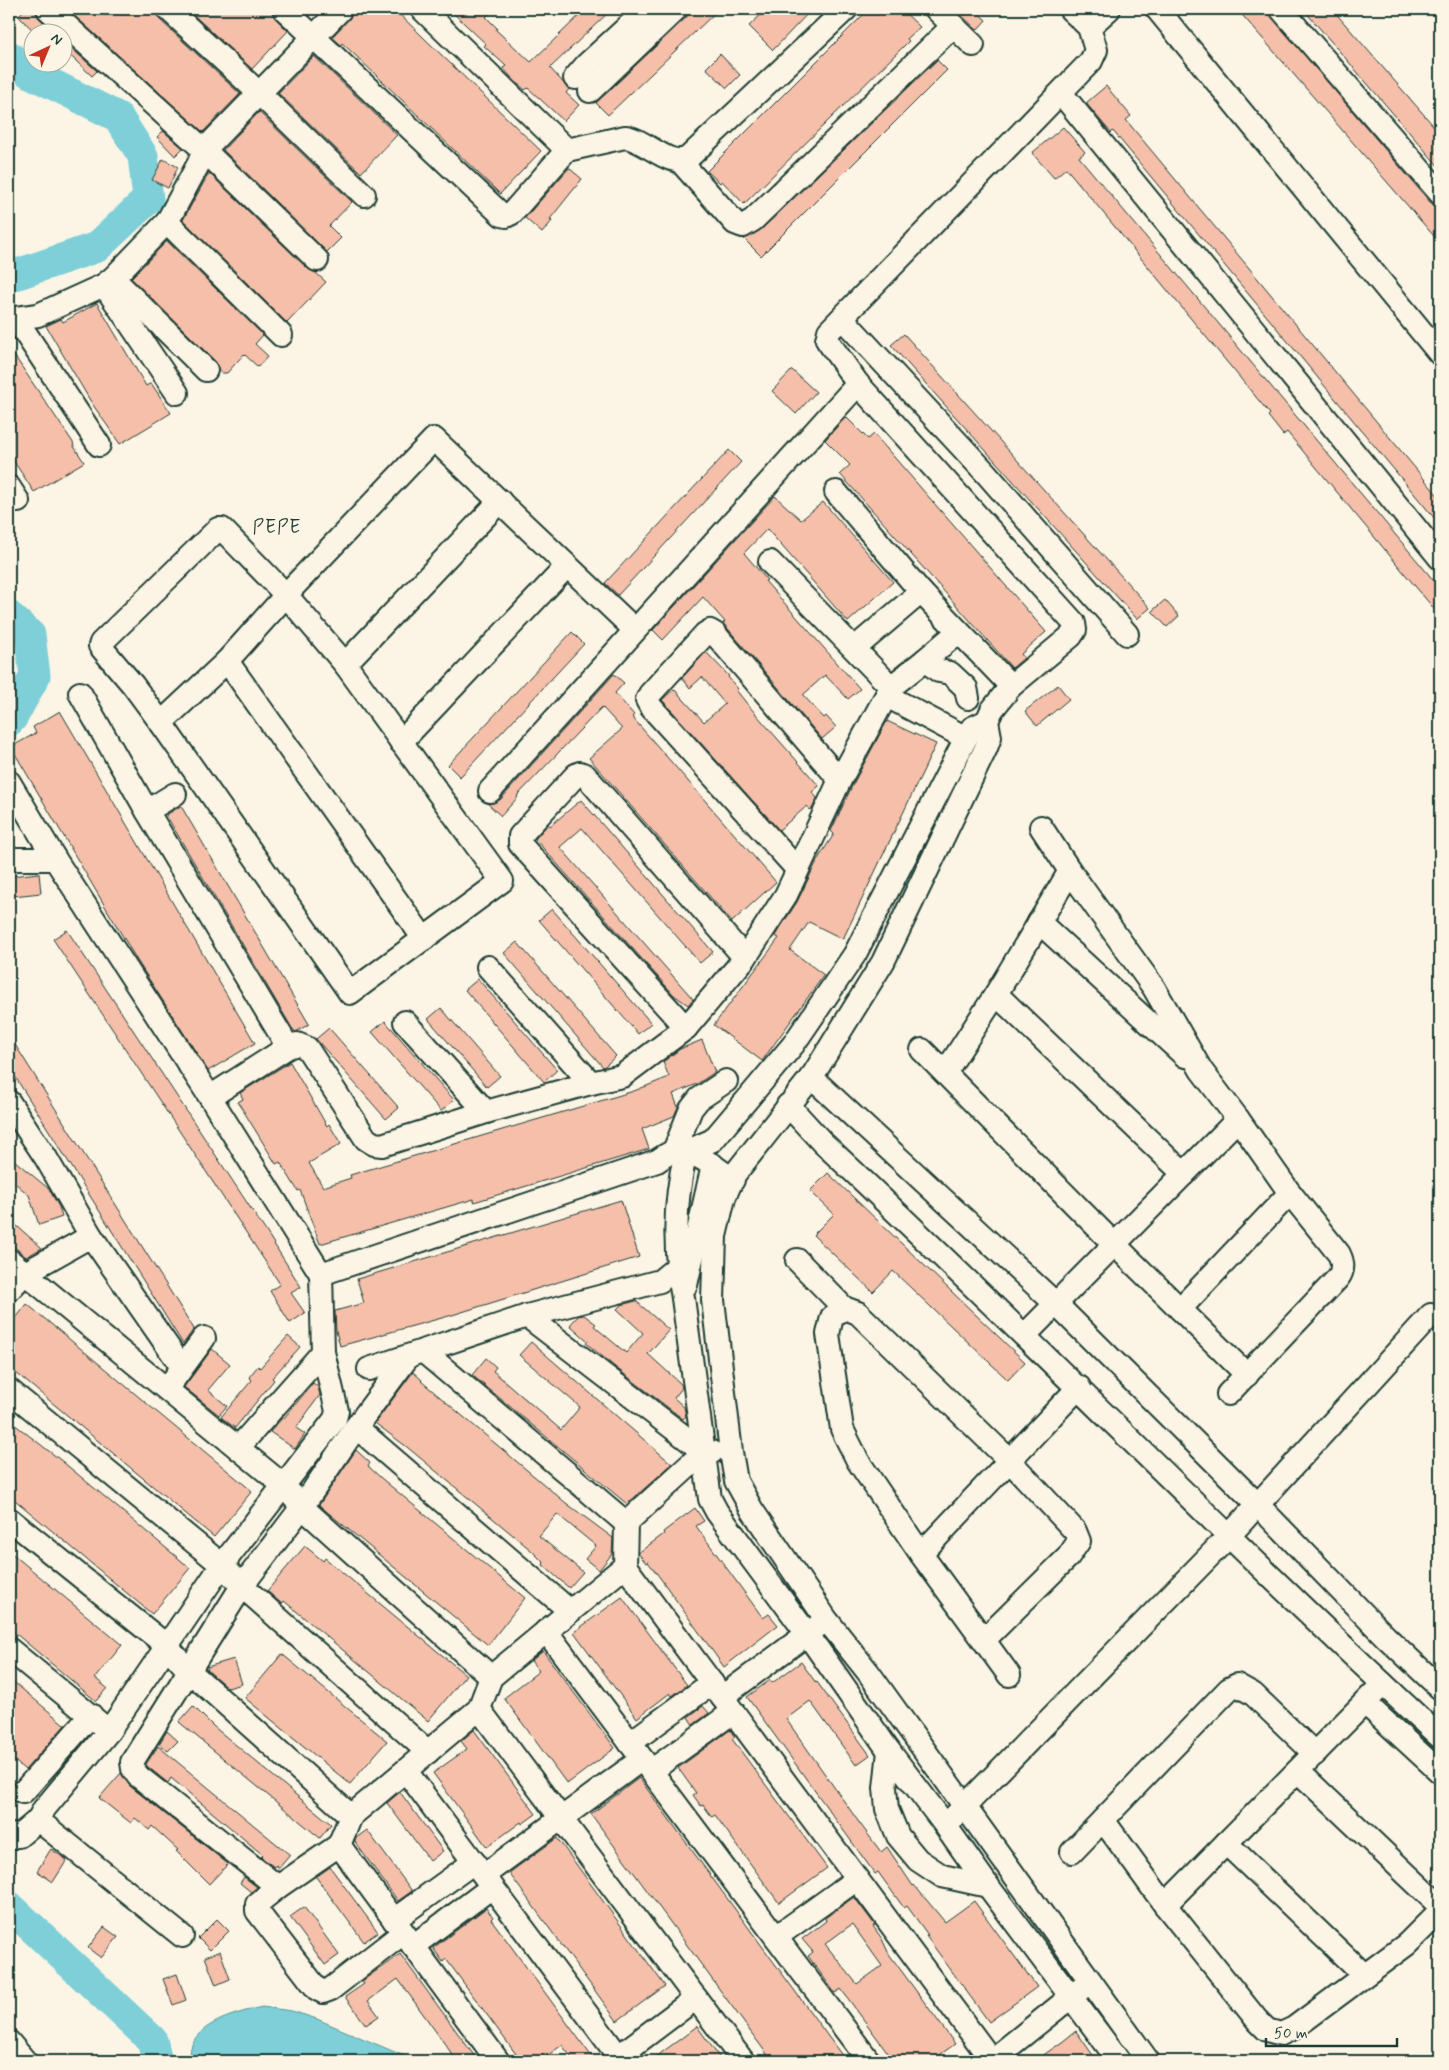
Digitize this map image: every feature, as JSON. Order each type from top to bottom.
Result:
[{"type":"street","points":[[48,9],[204,150],[317,260]]},
{"type":"street","points":[[168,9],[260,94],[364,195]]},
{"type":"street","points":[[284,9],[502,215],[506,216],[512,213],[567,150],[625,137],[633,138],[672,160],[680,161],[689,157],[846,9]]},
{"type":"street","points":[[99,445],[12,319],[38,315],[109,282],[167,222],[199,164],[204,150],[341,9]]},
{"type":"street","points":[[422,9],[567,150]]},
{"type":"street","points":[[647,9],[588,78],[676,9]]},
{"type":"street","points":[[936,9],[973,45]]},
{"type":"street","points":[[321,1274],[657,1161],[713,1140],[793,1045],[856,954],[972,728],[989,716],[1011,686],[1071,636],[1075,630],[1074,623],[858,384],[827,340],[829,331],[1091,61],[1096,50],[1089,27],[1070,9]]},
{"type":"street","points":[[1089,27],[1108,9]]},
{"type":"street","points":[[1157,9],[1440,354]]},
{"type":"street","points":[[1281,9],[1440,193]]},
{"type":"street","points":[[680,161],[735,223],[743,226],[753,220],[954,26]]},
{"type":"street","points":[[1061,93],[1440,558]]},
{"type":"street","points":[[167,222],[281,335]]},
{"type":"street","points":[[109,282],[203,367],[172,386],[109,282]]},
{"type":"street","points":[[842,318],[985,472],[1127,634]]},
{"type":"street","points":[[490,790],[858,384]]},
{"type":"street","points":[[160,723],[227,661],[286,595],[434,439],[635,630]]},
{"type":"street","points":[[836,492],[920,592],[1011,686]]},
{"type":"street","points":[[345,664],[500,501]]},
{"type":"street","points":[[218,529],[222,529],[286,595],[345,664],[502,881],[350,993],[133,685],[100,646],[101,642],[218,529]]},
{"type":"street","points":[[770,562],[854,648],[889,691],[966,738]]},
{"type":"street","points":[[401,742],[567,566]]},
{"type":"street","points":[[854,648],[920,592]]},
{"type":"street","points":[[797,869],[651,707],[647,700],[650,694],[705,634],[710,631],[715,634],[840,780]]},
{"type":"street","points":[[210,1097],[288,1047],[298,1044],[307,1048],[366,1139],[374,1144],[382,1145],[486,1112],[591,1082],[622,1076],[686,1028],[745,958],[786,895],[840,780],[889,691],[932,666],[958,632]]},
{"type":"street","points":[[227,661],[424,939]]},
{"type":"street","points":[[932,666],[941,683],[958,700],[968,698],[989,716],[990,737],[883,962],[811,1077],[732,1180],[724,1198],[715,1236],[713,1300],[730,1452],[736,1481],[752,1510],[826,1618],[868,1672],[1148,2061]]},
{"type":"street","points":[[80,693],[147,811],[288,1047]]},
{"type":"street","points":[[686,1028],[520,844],[520,836],[576,775],[580,773],[586,775],[745,958]]},
{"type":"street","points":[[9,782],[14,805],[55,859],[210,1097],[321,1274],[323,1352],[337,1411],[335,1419],[222,1564],[109,1731],[41,1814],[12,1843]]},
{"type":"street","points":[[147,811],[175,794]]},
{"type":"street","points":[[1041,827],[1070,871],[1154,988],[1201,1070],[1290,1193],[1342,1259],[1342,1272],[1228,1394]]},
{"type":"street","points":[[9,860],[55,859]]},
{"type":"street","points":[[945,1073],[996,994],[1070,871]]},
{"type":"street","points":[[1039,922],[1201,1070]]},
{"type":"street","points":[[488,967],[591,1082]]},
{"type":"street","points":[[996,994],[1184,1174]]},
{"type":"street","points":[[405,1022],[486,1112]]},
{"type":"street","points":[[922,1050],[1247,1375]]},
{"type":"street","points":[[811,1077],[1056,1304],[1440,1688]]},
{"type":"street","points":[[726,1081],[699,1099],[691,1109],[680,1151],[676,1214],[677,1267],[683,1298],[710,1499],[716,1512],[808,1635],[889,1751],[1119,2061]]},
{"type":"street","points":[[9,1102],[46,1158],[91,1236],[182,1367]]},
{"type":"street","points":[[788,1105],[822,1142],[1079,1387],[1228,1537],[1440,1737]]},
{"type":"street","points":[[1025,1335],[1238,1119]]},
{"type":"street","points":[[9,1128],[46,1158]]},
{"type":"street","points":[[680,1151],[713,1165],[732,1180]]},
{"type":"street","points":[[683,1298],[713,1165]]},
{"type":"street","points":[[1180,1309],[1290,1193]]},
{"type":"street","points":[[9,1290],[17,1266],[91,1236]]},
{"type":"street","points":[[797,1260],[844,1308],[858,1313],[1010,1461],[1075,1531],[1080,1541],[1068,1557],[984,1640]]},
{"type":"street","points":[[17,1266],[283,1485],[302,1507],[491,1677]]},
{"type":"street","points":[[369,1369],[527,1316],[660,1281],[677,1267]]},
{"type":"street","points":[[641,1286],[683,1298]]},
{"type":"street","points":[[844,1308],[832,1317],[828,1334],[842,1429],[858,1461],[921,1554],[1009,1675]]},
{"type":"street","points":[[945,1825],[965,1807],[1228,1537],[1431,1315]]},
{"type":"street","points":[[527,1316],[704,1452],[730,1452]]},
{"type":"street","points":[[166,1389],[204,1338]]},
{"type":"street","points":[[238,1448],[323,1352]]},
{"type":"street","points":[[278,1887],[138,1776],[133,1769],[132,1762],[242,1586],[302,1507],[356,1427],[415,1354]]},
{"type":"street","points":[[415,1354],[626,1523]]},
{"type":"street","points":[[921,1554],[1079,1387]]},
{"type":"street","points":[[9,1390],[222,1564],[242,1586],[428,1752]]},
{"type":"street","points":[[356,1427],[570,1611]]},
{"type":"street","points":[[704,1452],[626,1523],[625,1566],[857,1880],[984,2058],[1092,1982]]},
{"type":"street","points":[[9,1519],[167,1646],[188,1670],[351,1816]]},
{"type":"street","points":[[625,1566],[491,1677],[479,1709],[351,1816],[339,1845],[278,1887],[258,1904],[257,1910],[317,1989],[323,1992],[331,1989],[403,1933],[808,1635],[826,1618]]},
{"type":"street","points":[[546,1631],[869,2061]]},
{"type":"street","points":[[9,1649],[109,1731]]},
{"type":"street","points":[[1165,1905],[1383,1684]]},
{"type":"street","points":[[1072,1852],[1230,1689],[1237,1685],[1253,1694],[1315,1754]]},
{"type":"street","points":[[641,1757],[723,1697]]},
{"type":"street","points":[[1365,1702],[1440,1772]]},
{"type":"street","points":[[479,1709],[744,2061]]},
{"type":"street","points":[[91,1715],[16,1786],[41,1814],[182,1936]]},
{"type":"street","points":[[889,1751],[885,1788],[887,1809],[898,1836],[918,1860],[942,1876],[988,1886]]},
{"type":"street","points":[[406,1771],[620,2059],[696,1998]]},
{"type":"street","points":[[1298,1771],[1440,1906]]},
{"type":"street","points":[[1103,1820],[1165,1905],[1258,2020],[1268,2030],[1281,2034],[1294,2028],[1407,1944],[1440,1911]]},
{"type":"street","points":[[1226,1843],[1364,1975]]},
{"type":"street","points":[[339,1845],[498,2061]]},
{"type":"street","points":[[403,1933],[483,1875]]},
{"type":"street","points":[[776,1937],[857,1880]]},
{"type":"street","points":[[9,2042],[25,2061]]},
{"type":"water","points":[[262,2007],[292,2011],[317,2019],[416,2061],[191,2061],[191,2049],[195,2039],[203,2030],[226,2017]]},
{"type":"building","points":[[25,9],[35,9],[43,22],[24,22],[18,16]]},
{"type":"building","points":[[67,9],[155,9],[159,19],[240,94],[203,132]]},
{"type":"building","points":[[187,9],[271,9],[275,18],[288,31],[252,69]]},
{"type":"building","points":[[354,9],[394,9],[541,151],[500,194],[355,55],[332,37],[350,18]]},
{"type":"building","points":[[449,9],[494,9],[486,17],[497,28],[496,30],[531,62],[586,9],[612,9],[550,68],[569,89],[566,93],[579,105],[564,121],[528,88],[525,90],[514,80],[503,68],[506,66],[484,46],[486,44]]},
{"type":"building","points":[[695,9],[719,9],[608,115],[596,103]]},
{"type":"building","points":[[767,9],[812,9],[773,50],[749,26]]},
{"type":"building","points":[[869,9],[901,9],[920,27],[907,39],[909,41],[744,204],[722,181],[720,183],[707,171]]},
{"type":"building","points":[[955,9],[974,9],[986,20],[977,30]]},
{"type":"building","points":[[1237,9],[1265,9],[1430,202],[1440,210],[1440,243]]},
{"type":"building","points":[[1303,9],[1332,9],[1432,124],[1440,134],[1440,168]]},
{"type":"building","points":[[72,49],[97,71],[92,76],[72,57]]},
{"type":"building","points":[[720,54],[740,75],[727,88],[706,68]]},
{"type":"building","points":[[314,56],[397,135],[361,173],[278,93]]},
{"type":"building","points":[[937,60],[947,70],[761,256],[744,239],[762,229]]},
{"type":"building","points":[[1106,86],[1131,116],[1126,120],[1440,498],[1440,525],[1113,131],[1111,133],[1086,103]]},
{"type":"building","points":[[259,112],[352,202],[329,226],[341,238],[327,252],[223,150]]},
{"type":"building","points":[[1063,127],[1085,152],[1079,157],[1440,588],[1440,616],[1287,432],[1283,435],[1268,416],[1270,414],[1066,168],[1054,178],[1032,153]]},
{"type":"building","points":[[163,131],[183,148],[175,156],[157,137]]},
{"type":"building","points":[[163,159],[178,167],[168,188],[152,180]]},
{"type":"building","points":[[569,168],[582,179],[550,219],[552,221],[542,233],[525,218]]},
{"type":"building","points":[[209,173],[308,269],[326,282],[287,323],[183,220]]},
{"type":"building","points":[[167,241],[263,335],[255,344],[268,356],[258,367],[244,354],[227,373],[222,373],[215,361],[131,278]]},
{"type":"building","points":[[97,303],[146,386],[151,383],[171,413],[120,444],[91,402],[46,326],[61,319],[63,322]]},
{"type":"building","points":[[904,334],[1150,608],[1137,619],[891,345]]},
{"type":"building","points":[[9,348],[74,444],[84,462],[34,492],[9,454]]},
{"type":"building","points":[[792,370],[816,392],[796,414],[772,391]]},
{"type":"building","points":[[846,417],[868,439],[874,434],[1046,632],[1021,654],[1024,658],[1012,668],[840,474],[850,465],[825,440]]},
{"type":"building","points":[[729,450],[741,462],[618,595],[605,583]]},
{"type":"building","points":[[775,496],[801,520],[823,502],[893,582],[848,622],[767,529],[744,553],[767,580],[765,581],[860,689],[848,699],[825,675],[803,695],[824,718],[826,716],[836,727],[822,739],[703,597],[663,640],[653,630]]},
{"type":"building","points":[[1165,600],[1179,616],[1167,627],[1152,611]]},
{"type":"building","points":[[572,632],[584,644],[460,777],[448,765]]},
{"type":"building","points":[[706,652],[729,676],[738,689],[736,690],[748,705],[819,786],[812,792],[817,798],[812,809],[810,810],[807,806],[779,830],[662,700],[674,689],[704,722],[725,704],[702,677],[690,688],[682,678]]},
{"type":"building","points":[[614,674],[624,683],[615,693],[634,715],[632,717],[776,882],[732,922],[589,758],[622,729],[602,707],[517,796],[501,816],[488,804],[500,800]]},
{"type":"building","points":[[1058,685],[1069,699],[1037,726],[1025,711]]},
{"type":"building","points":[[60,711],[255,1043],[208,1071],[138,962],[11,747],[36,733],[33,727]]},
{"type":"building","points":[[887,721],[936,744],[843,939],[809,922],[790,950],[824,975],[762,1061],[714,1025],[779,938],[775,936],[797,902],[818,859],[834,834],[831,831],[852,786]]},
{"type":"building","points":[[581,800],[713,952],[700,963],[582,828],[560,847],[693,999],[688,1005],[674,995],[535,839],[548,824],[550,826]]},
{"type":"building","points":[[181,806],[309,1024],[296,1032],[166,815]]},
{"type":"building","points":[[39,873],[41,893],[13,896],[11,876]]},
{"type":"building","points":[[552,909],[651,1023],[638,1034],[539,920]]},
{"type":"building","points":[[67,930],[301,1287],[291,1293],[305,1313],[290,1323],[270,1291],[280,1284],[53,939]]},
{"type":"building","points":[[517,942],[616,1056],[605,1066],[603,1067],[504,953]]},
{"type":"building","points":[[478,979],[557,1070],[544,1082],[465,990]]},
{"type":"building","points":[[441,1008],[500,1076],[487,1087],[428,1019]]},
{"type":"building","points":[[385,1021],[454,1100],[441,1111],[372,1032]]},
{"type":"building","points":[[329,1028],[399,1108],[386,1119],[316,1039]]},
{"type":"building","points":[[9,1035],[194,1329],[183,1344],[9,1067]]},
{"type":"building","points":[[702,1040],[715,1072],[697,1084],[673,1094],[678,1107],[674,1116],[642,1129],[649,1149],[474,1202],[474,1199],[320,1244],[300,1190],[298,1191],[280,1162],[276,1164],[238,1102],[243,1099],[240,1093],[290,1062],[327,1126],[329,1124],[341,1144],[309,1163],[323,1187],[351,1178],[350,1175],[634,1091],[669,1077],[663,1062],[680,1049]]},
{"type":"building","points":[[9,1156],[49,1189],[62,1217],[39,1225],[29,1195],[9,1178]]},
{"type":"building","points":[[828,1173],[1025,1362],[1008,1380],[893,1271],[873,1292],[813,1235],[834,1214],[810,1191]]},
{"type":"building","points":[[621,1200],[639,1257],[449,1316],[340,1346],[336,1331],[335,1311],[364,1303],[357,1279]]},
{"type":"building","points":[[9,1219],[42,1248],[26,1257],[9,1242]]},
{"type":"building","points":[[636,1301],[669,1330],[648,1354],[681,1384],[682,1388],[674,1398],[684,1407],[686,1416],[683,1419],[586,1343],[588,1341],[570,1325],[578,1316],[584,1315],[626,1353],[643,1333],[617,1309],[621,1305]]},
{"type":"building","points":[[27,1304],[252,1491],[214,1537],[9,1367],[9,1327]]},
{"type":"building","points":[[288,1336],[300,1347],[272,1378],[274,1380],[235,1428],[221,1417],[252,1380],[249,1377],[258,1366],[260,1368]]},
{"type":"building","points":[[531,1342],[672,1464],[627,1504],[472,1375],[486,1358],[496,1367],[493,1371],[561,1430],[580,1407],[519,1355]]},
{"type":"building","points":[[212,1349],[230,1364],[208,1390],[227,1406],[219,1415],[184,1387]]},
{"type":"building","points":[[413,1372],[421,1381],[566,1503],[613,1538],[612,1554],[599,1570],[585,1559],[596,1546],[557,1514],[539,1536],[583,1572],[569,1588],[543,1565],[544,1563],[532,1551],[407,1447],[375,1423]]},
{"type":"building","points":[[313,1383],[318,1387],[320,1395],[296,1428],[305,1434],[295,1449],[270,1432]]},
{"type":"building","points":[[9,1420],[63,1462],[190,1568],[152,1614],[9,1495]]},
{"type":"building","points":[[356,1450],[370,1463],[368,1466],[381,1478],[525,1598],[488,1645],[319,1505]]},
{"type":"building","points":[[695,1508],[704,1521],[696,1526],[763,1618],[769,1614],[778,1625],[724,1667],[658,1575],[638,1553]]},
{"type":"building","points":[[305,1546],[323,1561],[325,1558],[466,1675],[428,1721],[284,1601],[282,1604],[267,1591]]},
{"type":"building","points":[[9,1551],[122,1645],[95,1678],[107,1688],[96,1701],[9,1628]]},
{"type":"building","points":[[622,1597],[687,1685],[672,1696],[670,1693],[637,1718],[574,1632]]},
{"type":"building","points":[[543,1651],[615,1748],[567,1784],[504,1698],[539,1671],[531,1661]]},
{"type":"building","points":[[282,1654],[387,1741],[350,1784],[245,1698]]},
{"type":"building","points":[[234,1659],[242,1684],[228,1688],[208,1671],[207,1667]]},
{"type":"building","points":[[801,1662],[870,1755],[856,1765],[810,1701],[786,1719],[858,1821],[881,1852],[887,1847],[913,1886],[945,1922],[974,1901],[1037,1987],[989,2022],[926,1936],[928,1935],[907,1906],[904,1908],[878,1872],[875,1874],[747,1697],[770,1680],[772,1683]]},
{"type":"building","points":[[9,1678],[65,1725],[25,1770],[9,1756]]},
{"type":"building","points":[[193,1706],[213,1726],[331,1824],[320,1838],[179,1722]]},
{"type":"building","points":[[703,1706],[709,1713],[693,1725],[688,1717]]},
{"type":"building","points":[[474,1730],[536,1814],[522,1824],[521,1822],[487,1847],[433,1773],[467,1749],[461,1741]]},
{"type":"building","points":[[730,1730],[735,1737],[732,1739],[827,1868],[779,1903],[715,1815],[712,1817],[703,1805],[701,1806],[693,1795],[696,1793],[678,1768]]},
{"type":"building","points":[[167,1731],[178,1741],[168,1751],[159,1744]]},
{"type":"building","points":[[158,1746],[290,1855],[279,1868],[276,1865],[274,1867],[261,1857],[263,1855],[171,1778],[168,1783],[148,1767],[146,1764]]},
{"type":"building","points":[[121,1773],[130,1786],[228,1864],[209,1884],[176,1851],[178,1850],[152,1826],[149,1830],[135,1818],[131,1823],[99,1798]]},
{"type":"building","points":[[639,1778],[846,2061],[772,2061],[615,1847],[591,1814]]},
{"type":"building","points":[[400,1792],[443,1851],[430,1861],[387,1803]]},
{"type":"building","points":[[367,1830],[412,1891],[398,1901],[355,1842],[356,1838]]},
{"type":"building","points":[[557,1838],[665,1986],[617,2021],[509,1873]]},
{"type":"building","points":[[51,1849],[67,1860],[53,1882],[37,1871]]},
{"type":"building","points":[[330,1867],[378,1932],[364,1942],[316,1877]]},
{"type":"building","points":[[244,1877],[257,1887],[251,1892],[240,1883]]},
{"type":"building","points":[[854,1897],[875,1925],[873,1926],[889,1954],[955,2044],[931,2061],[894,2061],[841,1989],[835,1993],[808,1956],[813,1952],[802,1939],[826,1921],[825,1918]],"holes":[[[852,1924],[882,1966],[857,1984],[825,1944]]]},
{"type":"building","points":[[304,1907],[339,1955],[325,1965],[290,1917]]},
{"type":"building","points":[[486,1908],[493,1917],[491,1919],[595,2061],[574,2061],[562,2045],[540,2061],[521,2061],[446,1959],[443,1962],[433,1948]]},
{"type":"building","points":[[217,1919],[229,1931],[210,1950],[198,1938]]},
{"type":"building","points":[[104,1927],[118,1937],[101,1958],[88,1948]]},
{"type":"building","points":[[220,1951],[230,1979],[216,1985],[205,1957]]},
{"type":"building","points":[[400,1954],[478,2061],[457,2061],[398,1979],[368,2001],[379,2016],[366,2025],[345,1997],[364,1984],[362,1981]]},
{"type":"building","points":[[177,1974],[186,2000],[173,2005],[163,1979]]},
{"type":"building","points":[[697,2026],[722,2061],[650,2061],[683,2037]]},
{"type":"building","points":[[1076,2031],[1097,2061],[1035,2061],[1062,2042]]},
{"type":"waterway","points":[[9,56],[28,72],[118,117],[143,156],[148,199],[97,247],[9,277]]},
{"type":"waterway","points":[[9,616],[30,635],[35,676],[9,721]]},
{"type":"waterway","points":[[9,1906],[152,2040],[157,2061]]},
{"type":"district","name":"PEPE","points":[[277,527]]}]
